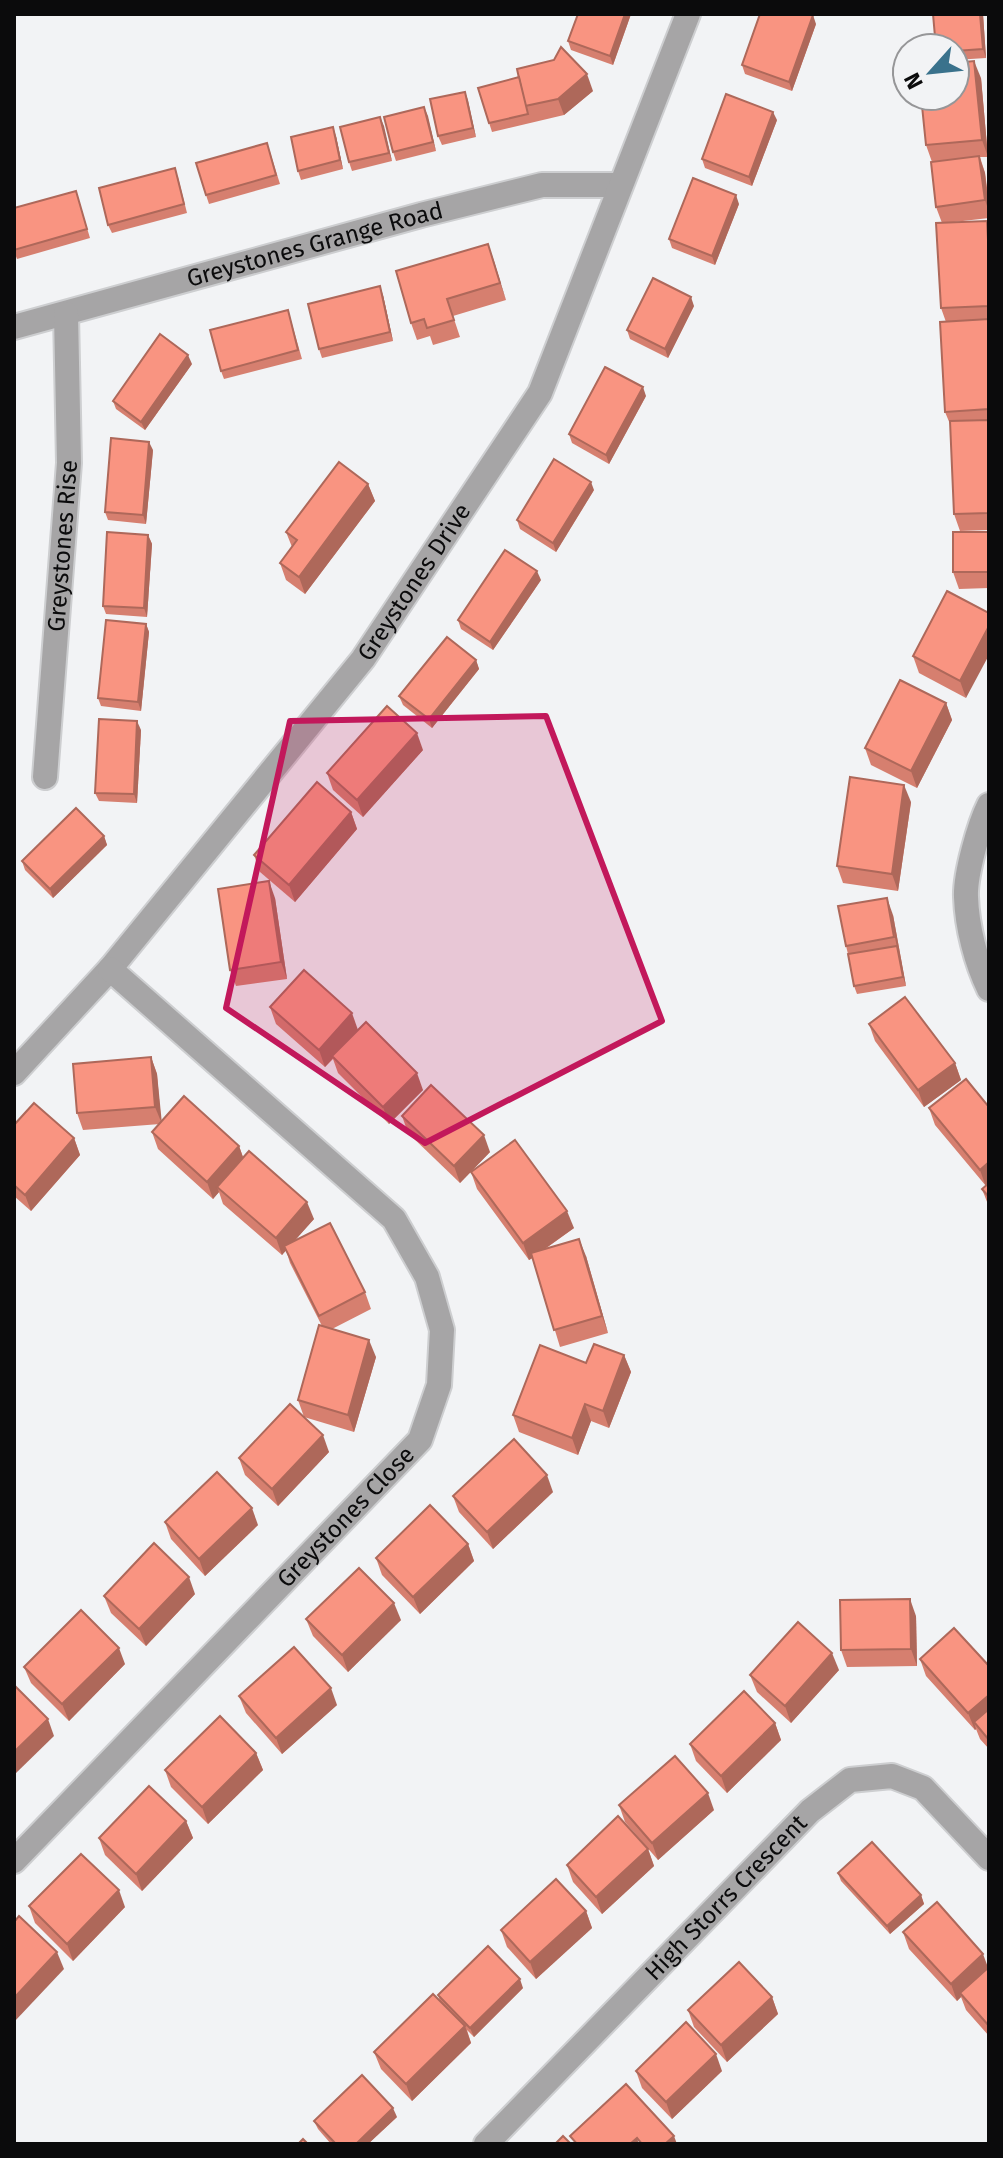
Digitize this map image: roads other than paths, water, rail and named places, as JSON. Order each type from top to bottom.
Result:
[{"type":"street","name":"Greystones Drive","points":[[14,1073],[110,969],[363,659],[540,393],[688,14]]},
{"type":"street","name":"Greystones Grange Road","points":[[14,327],[421,215],[542,185],[620,185]]},
{"type":"street","name":"Greystones Rise","points":[[45,777],[69,463],[66,314]]},
{"type":"street","points":[[989,805],[981,822],[966,895],[978,967],[989,989]]},
{"type":"street","name":"Greystones Close","points":[[14,1861],[420,1440],[439,1385],[442,1330],[427,1277],[394,1219],[110,969]]},
{"type":"street","name":"High Storrs Crescent","points":[[486,2144],[810,1811],[850,1780],[892,1776],[923,1788],[989,1858]]}]
